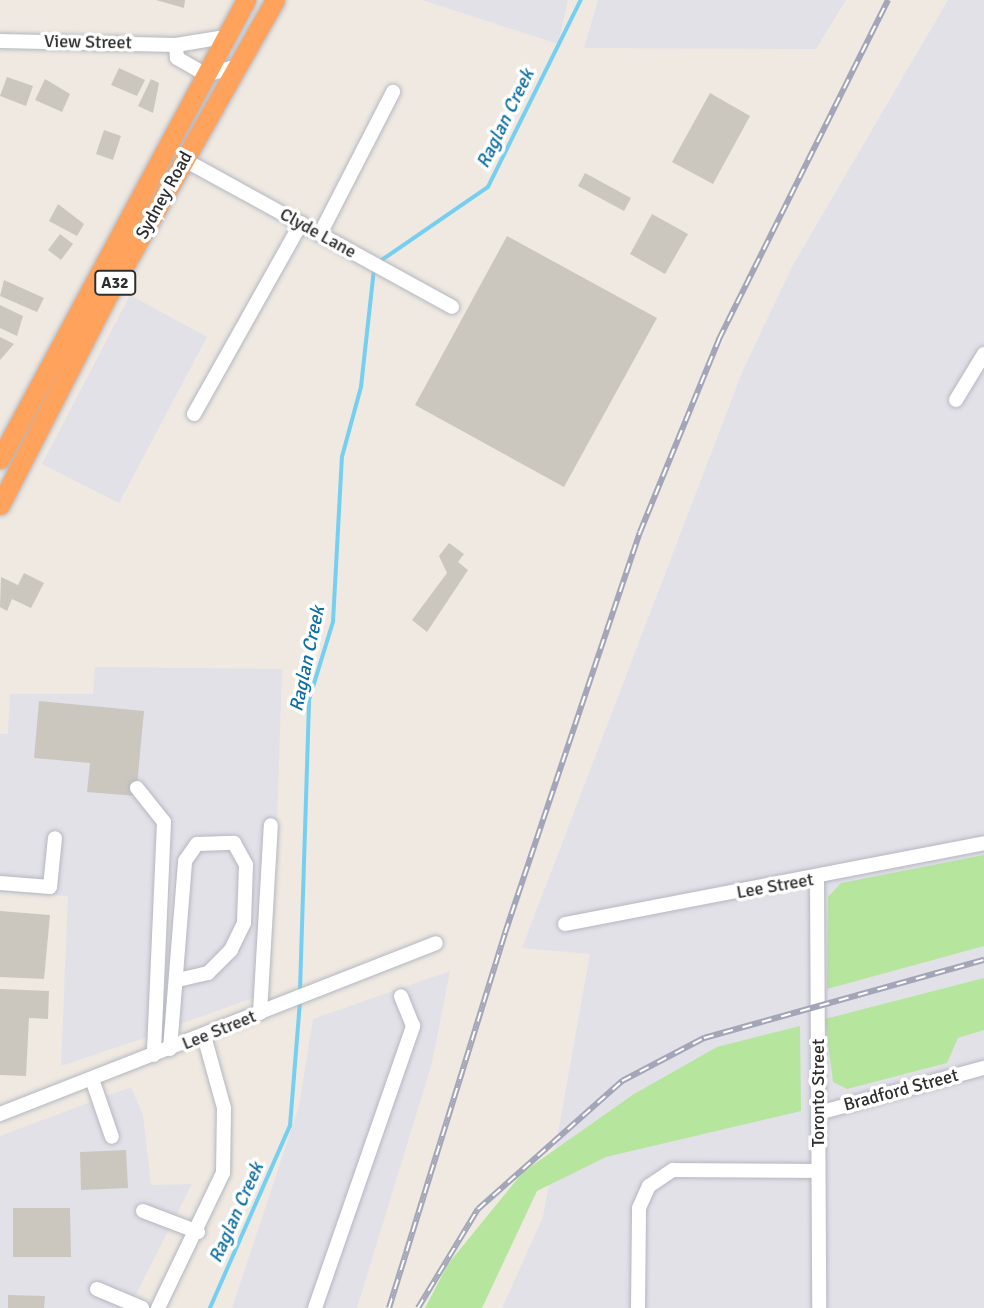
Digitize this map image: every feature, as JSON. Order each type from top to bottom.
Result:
[{"type":"highway","name":"Sydney Road","points":[[0,459],[246,0]]},
{"type":"highway","name":"Sydney Road","points":[[0,505],[183,159],[275,0]]},
{"type":"street","name":"View Street","points":[[0,41],[176,45],[225,37]]},
{"type":"street","points":[[176,45],[177,58],[206,75],[238,65]]},
{"type":"street","points":[[320,234],[393,92]]},
{"type":"street","name":"Clyde Lane","points":[[183,159],[452,307]]},
{"type":"street","points":[[194,414],[301,223]]},
{"type":"street","points":[[956,400],[984,354]]},
{"type":"street","points":[[137,788],[164,822],[154,1055]]},
{"type":"street","points":[[260,1013],[271,825]]},
{"type":"street","points":[[0,883],[50,887],[55,838]]},
{"type":"street","points":[[170,1049],[178,980],[185,861],[197,844],[234,843],[246,865],[244,923],[231,950],[208,973],[178,980]]},
{"type":"street","name":"Lee Street","points":[[565,924],[817,879],[984,843]]},
{"type":"street","name":"Toronto Street","points":[[817,879],[819,1308]]},
{"type":"street","name":"Lee Street","points":[[0,1114],[436,943]]},
{"type":"street","points":[[314,1308],[413,1026],[401,996]]},
{"type":"street","points":[[158,1308],[220,1183],[227,1140],[204,1036]]},
{"type":"street","name":"Bradford Street","points":[[819,1113],[984,1068]]},
{"type":"street","points":[[92,1079],[112,1137]]},
{"type":"street","points":[[638,1308],[639,1208],[649,1186],[673,1170],[818,1171]]},
{"type":"street","points":[[143,1211],[198,1232]]},
{"type":"street","points":[[97,1289],[142,1308]]},
{"type":"shaded area","points":[[422,0],[568,0],[558,44]]},
{"type":"shaded area","points":[[598,0],[846,0],[816,49],[584,48]]},
{"type":"shaded area","points":[[948,0],[984,0],[984,1308],[502,1308],[543,1217],[590,954],[522,948],[743,370],[793,265]]},
{"type":"shaded area","points":[[130,295],[207,337],[119,503],[42,464]]},
{"type":"shaded area","points":[[95,667],[282,669],[277,825],[256,997],[163,1030],[172,850],[160,848],[150,1036],[61,1066],[68,896],[0,892],[0,734],[8,734],[10,694],[93,694]]},
{"type":"shaded area","points":[[450,971],[432,1063],[357,1308],[232,1308],[299,1106],[313,1019]]},
{"type":"shaded area","points":[[131,1087],[143,1115],[151,1185],[192,1184],[129,1308],[0,1308],[0,1136]]},
{"type":"green space","points":[[984,855],[984,946],[827,989],[828,897],[841,883]]},
{"type":"green space","points":[[984,978],[984,1030],[958,1038],[947,1063],[847,1089],[833,1082],[825,1019]]},
{"type":"green space","points":[[800,1026],[801,1111],[606,1157],[537,1191],[482,1308],[425,1308],[448,1264],[523,1172],[634,1094],[717,1047]]},
{"type":"building","points":[[156,0],[185,0],[184,8]]},
{"type":"building","points":[[119,68],[145,80],[137,96],[111,85]]},
{"type":"building","points":[[7,77],[33,86],[26,106],[0,96]]},
{"type":"building","points":[[45,79],[70,94],[62,112],[35,100]]},
{"type":"building","points":[[151,79],[159,83],[153,113],[138,106]]},
{"type":"building","points":[[710,93],[750,116],[713,184],[672,162]]},
{"type":"building","points":[[104,130],[121,136],[113,160],[96,154]]},
{"type":"building","points":[[585,173],[631,198],[624,211],[578,186]]},
{"type":"building","points":[[58,204],[84,224],[77,236],[49,221]]},
{"type":"building","points":[[652,214],[688,234],[665,274],[630,254]]},
{"type":"building","points":[[60,234],[73,244],[61,260],[48,250]]},
{"type":"building","points":[[507,236],[657,318],[564,487],[415,405]]},
{"type":"building","points":[[4,280],[44,298],[37,312],[0,296]]},
{"type":"building","points":[[0,305],[23,316],[17,336],[0,328]]},
{"type":"building","points":[[0,337],[14,344],[0,360]]},
{"type":"building","points":[[449,543],[464,554],[458,562],[468,570],[427,632],[412,620],[447,573],[439,556]]},
{"type":"building","points":[[24,573],[44,583],[31,608],[12,599],[7,611],[0,607],[1,577],[18,585]]},
{"type":"building","points":[[39,701],[144,711],[136,796],[87,792],[90,763],[34,758]]},
{"type":"building","points":[[0,911],[50,915],[44,979],[0,977]]},
{"type":"building","points":[[0,989],[49,991],[48,1019],[29,1018],[26,1076],[0,1075]]},
{"type":"building","points":[[126,1150],[128,1188],[81,1190],[80,1152]]},
{"type":"building","points":[[13,1208],[70,1208],[71,1257],[13,1257]]},
{"type":"building","points":[[8,1295],[45,1296],[44,1308],[8,1308]]},
{"type":"waterway","name":"Raglan Creek","points":[[379,262],[488,187],[581,0]]},
{"type":"waterway","name":"Raglan Creek","points":[[300,990],[309,700],[333,622],[342,457],[361,387],[374,270]]},
{"type":"waterway","name":"Raglan Creek","points":[[210,1308],[290,1126],[300,1001]]},
{"type":"railway","points":[[389,1308],[505,933],[640,532],[719,339],[888,0]]},
{"type":"railway","points":[[418,1308],[478,1209],[622,1081],[704,1038],[984,960]]}]
